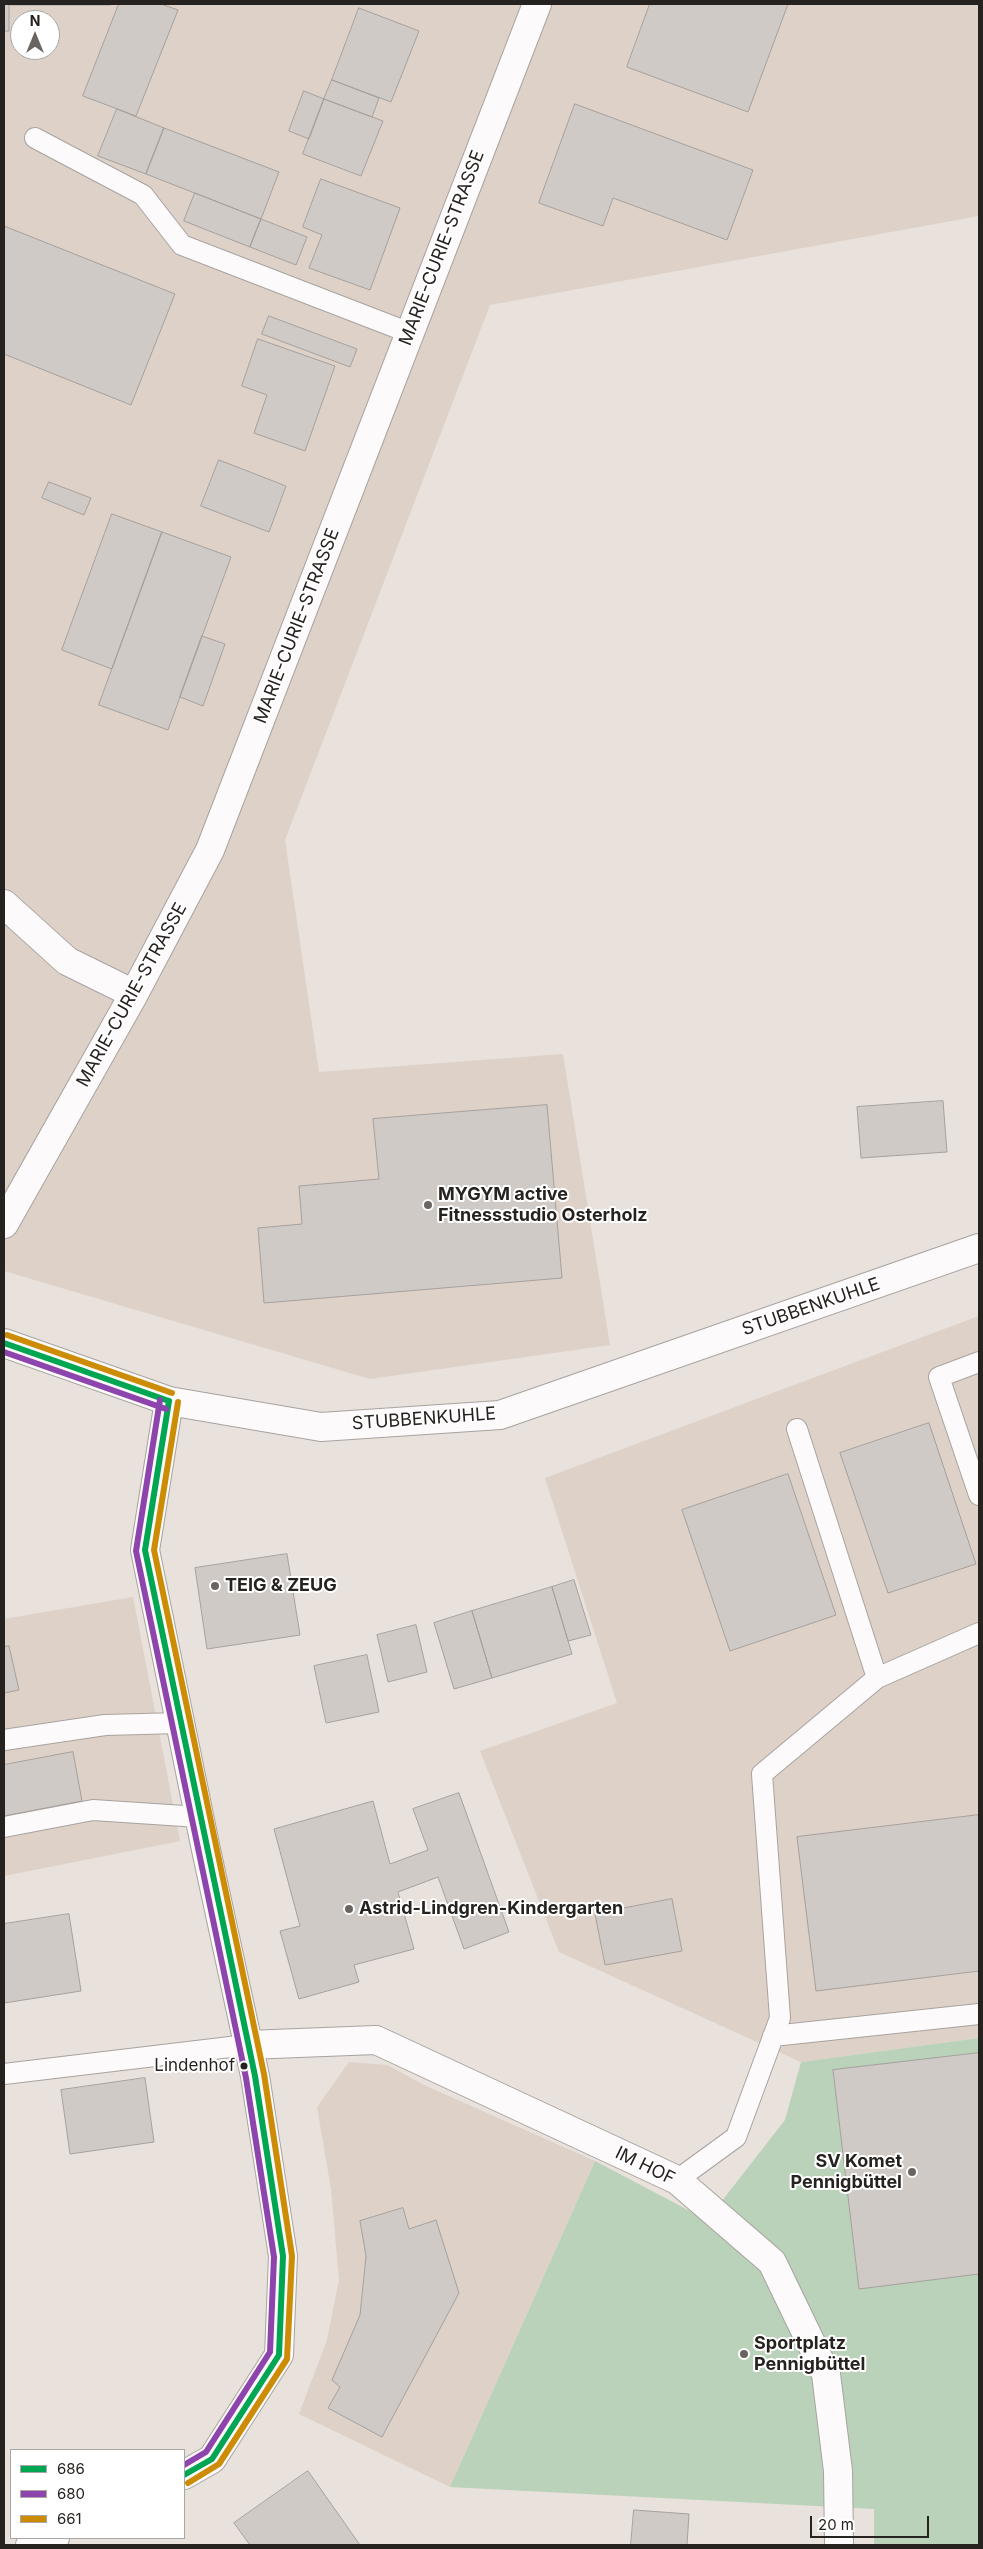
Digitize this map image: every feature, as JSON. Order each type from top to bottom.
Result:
[{"type":"street","name":"MARIE-CURIE-STRASSE","points":[[4,1224],[134,994],[210,850],[537,4]]},
{"type":"street","points":[[4,904],[67,961],[134,994]]},
{"type":"street","name":"STUBBENKUHLE","points":[[4,1344],[169,1401],[321,1427],[500,1415],[979,1248]]},
{"type":"street","points":[[169,1401],[145,1550],[199,1817],[255,2076],[283,2256],[280,2354],[212,2460],[185,2474]]},
{"type":"street","name":"IM HOF","points":[[247,2045],[376,2040],[677,2180],[772,2262],[826,2374],[838,2471],[839,2545]]},
{"type":"street","points":[[30,2545],[51,2539]]},
{"type":"lane","points":[[34,138],[143,196],[182,245],[410,333]]},
{"type":"lane","points":[[979,1362],[939,1377],[979,1495]]},
{"type":"lane","points":[[797,1429],[877,1678]]},
{"type":"lane","points":[[677,2180],[736,2137],[780,2018],[762,1774],[877,1678],[979,1633]]},
{"type":"lane","points":[[4,1740],[105,1725],[180,1723]]},
{"type":"lane","points":[[4,1827],[93,1810],[199,1817]]},
{"type":"lane","points":[[773,2036],[979,2014]]},
{"type":"lane","points":[[4,2074],[247,2045]]},
{"type":"shaded area","points":[[4,4],[979,4],[979,216],[490,305],[285,840],[319,1072],[563,1054],[610,1345],[370,1379],[4,1271]]},
{"type":"shaded area","points":[[979,1316],[979,2038],[801,2062],[559,1952],[480,1751],[617,1703],[545,1478]]},
{"type":"shaded area","points":[[133,1597],[180,1841],[4,1876],[4,1619]]},
{"type":"shaded area","points":[[349,2062],[387,2065],[424,2085],[595,2161],[450,2487],[299,2414],[327,2340],[339,2280],[331,2189],[317,2107]]},
{"type":"green space","name":"Sportplatz Pennigbüttel","points":[[979,2038],[979,2545],[874,2545],[874,2509],[450,2487],[595,2161],[707,2220],[785,2120],[801,2062]]},
{"type":"building","points":[[4,4],[9,4],[9,31],[4,31]]},
{"type":"building","points":[[111,4],[111,5],[9,5]]},
{"type":"building","points":[[119,4],[161,4],[178,10],[136,116],[83,96]]},
{"type":"building","points":[[650,4],[788,4],[748,112],[627,67]]},
{"type":"building","points":[[359,8],[419,31],[391,102],[332,80]]},
{"type":"building","points":[[332,80],[379,98],[372,117],[324,99]]},
{"type":"building","points":[[304,91],[324,99],[309,139],[289,131]]},
{"type":"building","points":[[324,99],[383,121],[361,176],[303,154]]},
{"type":"building","points":[[575,104],[753,170],[727,240],[613,198],[603,226],[539,203]]},
{"type":"building","points":[[117,109],[164,128],[146,174],[98,156]]},
{"type":"building","points":[[164,128],[279,172],[261,219],[146,174]]},
{"type":"building","points":[[321,179],[400,208],[370,290],[309,268],[322,235],[303,227]]},
{"type":"building","points":[[195,193],[261,219],[250,247],[184,221]]},
{"type":"building","points":[[261,219],[307,237],[296,265],[250,247]]},
{"type":"building","points":[[4,226],[175,294],[131,405],[4,354]]},
{"type":"building","points":[[269,316],[357,349],[350,367],[262,334]]},
{"type":"building","points":[[258,339],[335,366],[305,451],[254,433],[267,395],[242,386]]},
{"type":"building","points":[[219,460],[286,486],[269,532],[201,506]]},
{"type":"building","points":[[49,482],[91,498],[84,515],[42,498]]},
{"type":"building","points":[[112,514],[162,532],[112,669],[62,650]]},
{"type":"building","points":[[162,532],[231,557],[168,730],[99,705]]},
{"type":"building","points":[[202,636],[225,644],[203,706],[180,697]]},
{"type":"building","points":[[943,1101],[947,1152],[861,1158],[857,1107]]},
{"type":"building","name":"MYGYM active Fitnessstudio Osterholz","points":[[547,1105],[562,1278],[264,1303],[258,1228],[302,1224],[299,1186],[379,1179],[373,1119]]},
{"type":"building","points":[[929,1423],[976,1564],[888,1593],[840,1453]]},
{"type":"building","points":[[788,1474],[836,1615],[730,1651],[682,1510]]},
{"type":"building","points":[[287,1554],[300,1635],[207,1649],[195,1568]]},
{"type":"building","points":[[574,1580],[591,1635],[568,1641],[552,1587]]},
{"type":"building","points":[[552,1587],[572,1654],[492,1678],[472,1611]]},
{"type":"building","points":[[472,1611],[492,1678],[454,1689],[434,1623]]},
{"type":"building","points":[[416,1625],[427,1672],[388,1682],[377,1635]]},
{"type":"building","points":[[9,1646],[19,1690],[4,1693],[4,1647]]},
{"type":"building","points":[[367,1655],[379,1712],[326,1723],[314,1666]]},
{"type":"building","points":[[73,1752],[82,1801],[4,1816],[4,1765]]},
{"type":"building","name":"Astrid-Lindgren-Kindergarten","points":[[459,1793],[509,1932],[464,1949],[438,1877],[398,1892],[414,1949],[354,1965],[359,1982],[299,1999],[280,1931],[300,1926],[274,1829],[373,1801],[390,1864],[428,1850],[413,1809]]},
{"type":"building","points":[[979,1815],[979,1971],[816,1991],[797,1837]]},
{"type":"building","points":[[672,1899],[682,1951],[605,1965],[595,1914]]},
{"type":"building","points":[[69,1914],[81,1991],[4,2003],[4,1924]]},
{"type":"building","name":"SV Komet Pennigbüttel","points":[[979,2053],[979,2274],[859,2289],[833,2070]]},
{"type":"building","points":[[145,2078],[154,2142],[70,2154],[61,2090]]},
{"type":"building","points":[[403,2208],[409,2229],[436,2220],[459,2293],[382,2437],[328,2408],[340,2387],[332,2380],[360,2315],[366,2256],[360,2221]]},
{"type":"building","points":[[308,2471],[360,2545],[250,2545],[234,2523]]},
{"type":"building","points":[[634,2510],[689,2514],[687,2545],[631,2545]]},
{"type":"transit line","name":"661","points":[[7,1335],[172,1393]]},
{"type":"transit line","name":"686","points":[[4,1343],[169,1401]]},
{"type":"transit line","name":"680","points":[[4,1352],[166,1409]]},
{"type":"transit line","name":"680","points":[[160,1400],[136,1551],[246,2078],[274,2257],[270,2352],[206,2452],[185,2464]]},
{"type":"transit line","name":"686","points":[[169,1401],[145,1550],[255,2076],[283,2256],[279,2355],[212,2459],[185,2474]]},
{"type":"transit line","name":"661","points":[[178,1402],[154,1550],[264,2074],[292,2256],[287,2359],[219,2464],[188,2483]]},
{"type":"place","name":"MYGYM active Fitnessstudio Osterholz","points":[[428,1205]]},
{"type":"place","name":"TEIG & ZEUG","points":[[215,1586]]},
{"type":"place","name":"Astrid-Lindgren-Kindergarten","points":[[349,1909]]},
{"type":"place","name":"Lindenhof","points":[[244,2066]]},
{"type":"place","name":"SV Komet Pennigbüttel","points":[[912,2172]]},
{"type":"place","name":"Sportplatz Pennigbüttel","points":[[744,2354]]}]
